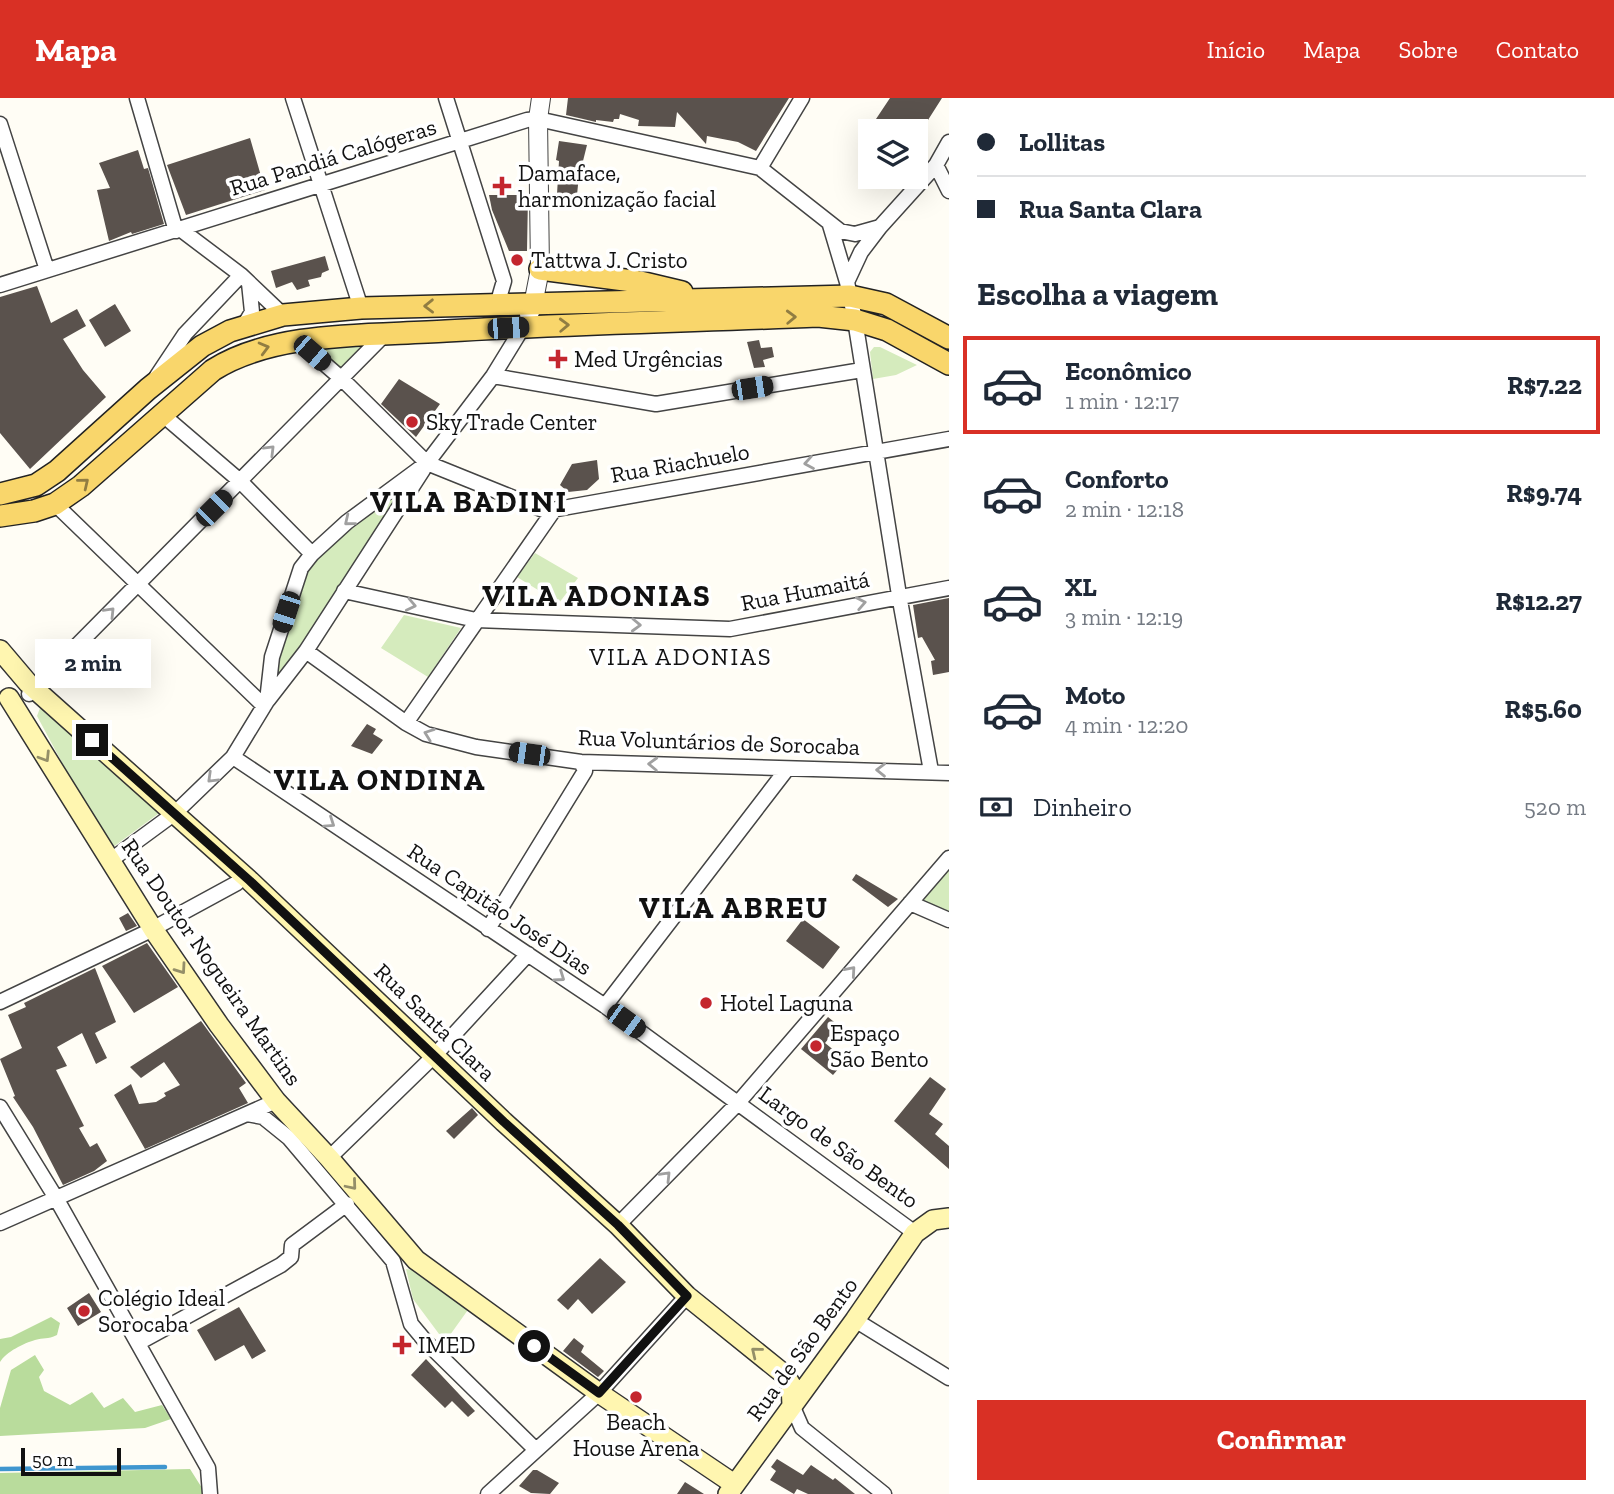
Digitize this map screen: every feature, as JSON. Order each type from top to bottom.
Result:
[{"type":"main road","points":[[540,269],[640,282],[712,298]]},
{"type":"main road","points":[[0,494],[36,485],[57,471],[148,389],[202,346],[243,327],[283,315],[361,308],[533,305],[849,289],[886,304],[949,338]]},
{"type":"main road","points":[[4,517],[55,504],[81,486],[225,362],[260,349],[297,340],[523,327],[818,316],[855,320],[884,329],[949,364]]},
{"type":"main road","name":"Rua Santa Clara","points":[[0,650],[15,690],[172,811],[243,875],[504,1122],[618,1225],[687,1296],[785,1375],[792,1388],[792,1405]]},
{"type":"main road","name":"Rua Doutor Nogueira Martins","points":[[15,690],[109,858],[153,929],[280,1114],[329,1158],[416,1260],[731,1489]]},
{"type":"main road","name":"Largo de São Bento","points":[[915,1233],[933,1220],[949,1218]]},
{"type":"main road","name":"Rua de São Bento","points":[[731,1489],[915,1233]]},
{"type":"street","points":[[137,98],[178,230],[245,279],[283,315]]},
{"type":"street","points":[[293,98],[361,308]]},
{"type":"street","points":[[446,98],[504,281],[497,305]]},
{"type":"street","points":[[109,858],[172,811],[233,757],[265,704],[275,681],[306,651],[427,463],[493,376],[523,327],[533,305],[540,269],[538,119],[541,98]]},
{"type":"street","points":[[760,168],[802,98]]},
{"type":"street","name":"Rua Pandiá Calógeras","points":[[0,285],[527,120],[538,119],[760,168],[840,231],[855,234],[880,227]]},
{"type":"street","points":[[0,124],[47,270]]},
{"type":"street","points":[[849,289],[861,252],[936,165],[949,142]]},
{"type":"street","points":[[936,165],[949,191]]},
{"type":"street","points":[[830,225],[855,320],[899,595],[931,771]]},
{"type":"street","points":[[243,327],[252,312],[245,279]]},
{"type":"street","points":[[148,389],[185,334],[245,279]]},
{"type":"street","points":[[859,347],[862,338],[884,329]]},
{"type":"street","points":[[15,690],[138,584],[384,335]]},
{"type":"street","points":[[297,340],[342,379],[427,463]]},
{"type":"street","points":[[493,376],[656,404],[862,370]]},
{"type":"street","points":[[163,415],[240,481],[312,554]]},
{"type":"street","name":"Rua Riachuelo","points":[[427,463],[546,511],[949,439]]},
{"type":"street","points":[[275,681],[272,657],[301,568],[312,554],[347,522],[427,463]]},
{"type":"street","points":[[55,504],[265,704]]},
{"type":"street","points":[[406,723],[554,510]]},
{"type":"street","name":"Rua Humaitá","points":[[344,591],[476,620],[730,629],[949,587]]},
{"type":"street","name":"Rua Voluntários de Sorocaba","points":[[306,651],[406,723],[426,734],[476,747],[582,762],[949,773]]},
{"type":"street","name":"Rua Capitão José Dias","points":[[233,757],[605,1006],[737,1104]]},
{"type":"street","points":[[488,929],[585,771],[582,762]]},
{"type":"street","points":[[605,1006],[787,769]]},
{"type":"street","points":[[618,1225],[737,1104],[949,858]]},
{"type":"street","points":[[0,1002],[153,929],[237,883],[243,875]]},
{"type":"street","points":[[910,903],[949,920]]},
{"type":"street","points":[[329,1158],[435,1055],[528,954]]},
{"type":"street","name":"Largo de São Bento","points":[[737,1104],[915,1233]]},
{"type":"street","points":[[0,1107],[56,1198],[208,1468],[210,1494]]},
{"type":"street","points":[[0,1223],[247,1114],[280,1114]]},
{"type":"street","points":[[247,1114],[280,1114]]},
{"type":"street","points":[[280,1114],[393,1261],[411,1324],[535,1449]]},
{"type":"street","points":[[138,1343],[281,1265],[291,1257],[292,1245],[347,1204]]},
{"type":"street","points":[[488,1494],[599,1393],[687,1296]]},
{"type":"street","points":[[855,1320],[949,1378]]},
{"type":"street","points":[[792,1405],[802,1428]]},
{"type":"street","points":[[776,1427],[789,1425],[802,1428],[884,1494]]},
{"type":"green space","points":[[363,343],[361,352],[340,373],[308,344]]},
{"type":"green space","points":[[874,347],[880,347],[917,365],[896,375],[873,379],[870,352]]},
{"type":"green space","points":[[403,488],[340,590],[279,679],[273,674],[303,569],[352,522]]},
{"type":"green space","points":[[535,553],[578,578],[559,603],[517,577]]},
{"type":"green space","points":[[404,615],[461,628],[428,677],[381,648]]},
{"type":"green space","points":[[40,708],[50,710],[162,811],[109,850],[37,716]]},
{"type":"green space","points":[[949,865],[949,915],[922,900]]},
{"type":"green space","points":[[406,1269],[420,1271],[470,1307],[445,1342],[413,1299]]},
{"type":"green space","points":[[51,1317],[60,1323],[57,1335],[21,1346],[0,1362],[0,1339],[11,1337]]},
{"type":"green space","points":[[35,1355],[44,1370],[39,1377],[44,1391],[70,1405],[92,1392],[104,1408],[123,1398],[135,1412],[162,1405],[171,1419],[145,1428],[0,1436],[0,1408],[11,1370]]},
{"type":"green space","points":[[190,1469],[202,1488],[202,1494],[0,1494],[0,1473]]},
{"type":"building","points":[[568,98],[789,98],[756,151],[738,142],[707,136],[706,144],[677,112],[675,127],[638,126],[639,120],[620,114],[619,119],[614,119],[613,122],[596,122],[566,115]]},
{"type":"building","points":[[890,98],[942,98],[928,120],[876,119]]},
{"type":"building","points":[[250,138],[265,190],[186,215],[167,165]]},
{"type":"building","points":[[559,141],[587,145],[580,165],[577,195],[557,194],[559,161],[556,160]]},
{"type":"building","points":[[138,150],[144,169],[148,168],[164,224],[132,234],[131,232],[109,241],[97,190],[110,188],[99,163]]},
{"type":"building","points":[[489,195],[528,195],[527,251],[509,251],[492,210]]},
{"type":"building","points":[[325,256],[329,270],[322,273],[321,277],[308,280],[310,286],[297,290],[292,282],[276,288],[271,271]]},
{"type":"building","points":[[37,286],[51,323],[77,309],[86,326],[63,339],[83,370],[106,397],[30,469],[0,433],[0,297]]},
{"type":"building","points":[[115,304],[131,331],[105,347],[89,320]]},
{"type":"building","points":[[759,340],[761,348],[772,347],[774,357],[763,360],[765,367],[754,368],[747,342]]},
{"type":"building","name":"Sky Trade Center","points":[[399,379],[440,404],[416,437],[381,404]]},
{"type":"building","points":[[597,460],[599,479],[587,490],[568,492],[560,485],[572,464]]},
{"type":"building","points":[[949,598],[949,672],[933,675],[931,661],[935,660],[922,637],[918,638],[913,605]]},
{"type":"building","points":[[367,724],[376,729],[373,734],[383,740],[372,754],[351,746]]},
{"type":"building","points":[[856,874],[898,899],[888,907],[852,880]]},
{"type":"building","points":[[128,913],[137,926],[126,931],[119,918]]},
{"type":"building","points":[[803,919],[840,947],[823,969],[786,941]]},
{"type":"building","points":[[147,943],[178,987],[134,1013],[102,966]]},
{"type":"building","points":[[95,968],[116,1022],[95,1033],[107,1058],[96,1064],[82,1033],[57,1047],[67,1066],[56,1070],[84,1126],[79,1128],[90,1147],[97,1143],[107,1161],[94,1171],[63,1185],[33,1127],[13,1097],[15,1096],[0,1059],[22,1048],[8,1015],[26,1007],[24,1003]]},
{"type":"building","name":"Espaço São Bento","points":[[828,1017],[839,1026],[825,1043],[846,1060],[833,1075],[801,1049]]},
{"type":"building","points":[[201,1021],[246,1083],[239,1088],[248,1103],[145,1149],[114,1095],[131,1084],[139,1104],[156,1102],[166,1096],[164,1093],[180,1085],[164,1062],[141,1078],[130,1067]]},
{"type":"building","points":[[930,1077],[946,1089],[929,1114],[943,1124],[935,1134],[949,1146],[949,1169],[894,1121]]},
{"type":"building","points":[[472,1108],[478,1115],[454,1139],[446,1131]]},
{"type":"building","points":[[600,1258],[626,1282],[592,1314],[578,1299],[568,1310],[557,1300]]},
{"type":"building","name":"Colégio Ideal Sorocaba","points":[[89,1293],[101,1312],[78,1326],[67,1308]]},
{"type":"building","points":[[239,1307],[266,1351],[252,1359],[244,1345],[215,1361],[197,1330]]},
{"type":"building","points":[[574,1338],[584,1346],[581,1352],[604,1371],[598,1377],[563,1351]]},
{"type":"building","points":[[426,1359],[475,1411],[468,1417],[452,1401],[445,1408],[411,1375]]},
{"type":"building","points":[[777,1459],[803,1475],[811,1465],[833,1480],[835,1478],[855,1494],[808,1494],[797,1489],[794,1494],[770,1480],[776,1471],[771,1467]]},
{"type":"building","points":[[533,1470],[559,1483],[550,1494],[531,1493],[519,1486]]},
{"type":"building","points":[[685,1482],[704,1494],[677,1494]]},
{"type":"waterway","points":[[0,1469],[165,1467]]},
{"type":"place","name":"Damaface, harmonização facial","points":[[502,186]]},
{"type":"place","name":"Tattwa J. Cristo","points":[[517,260]]},
{"type":"place","name":"Med Urgências","points":[[558,359]]},
{"type":"place","name":"Sky Trade Center","points":[[412,422]]},
{"type":"place","name":"Hotel Laguna","points":[[706,1003]]},
{"type":"place","name":"Espaço São Bento","points":[[816,1046]]},
{"type":"place","name":"Colégio Ideal Sorocaba","points":[[84,1311]]},
{"type":"place","name":"IMED","points":[[402,1345]]},
{"type":"place","name":"Beach House Arena","points":[[636,1397]]},
{"type":"district","name":"VILA BADINI","points":[[469,502]]},
{"type":"district","name":"VILA ADONIAS","points":[[597,596]]},
{"type":"district","name":"VILA ADONIAS","points":[[681,657]]},
{"type":"district","name":"VILA ONDINA","points":[[380,780]]},
{"type":"district","name":"VILA ABREU","points":[[734,908]]},
{"type":"route","points":[[92,740],[250,881],[504,1122],[618,1225],[687,1296],[599,1393],[534,1346]]}]
